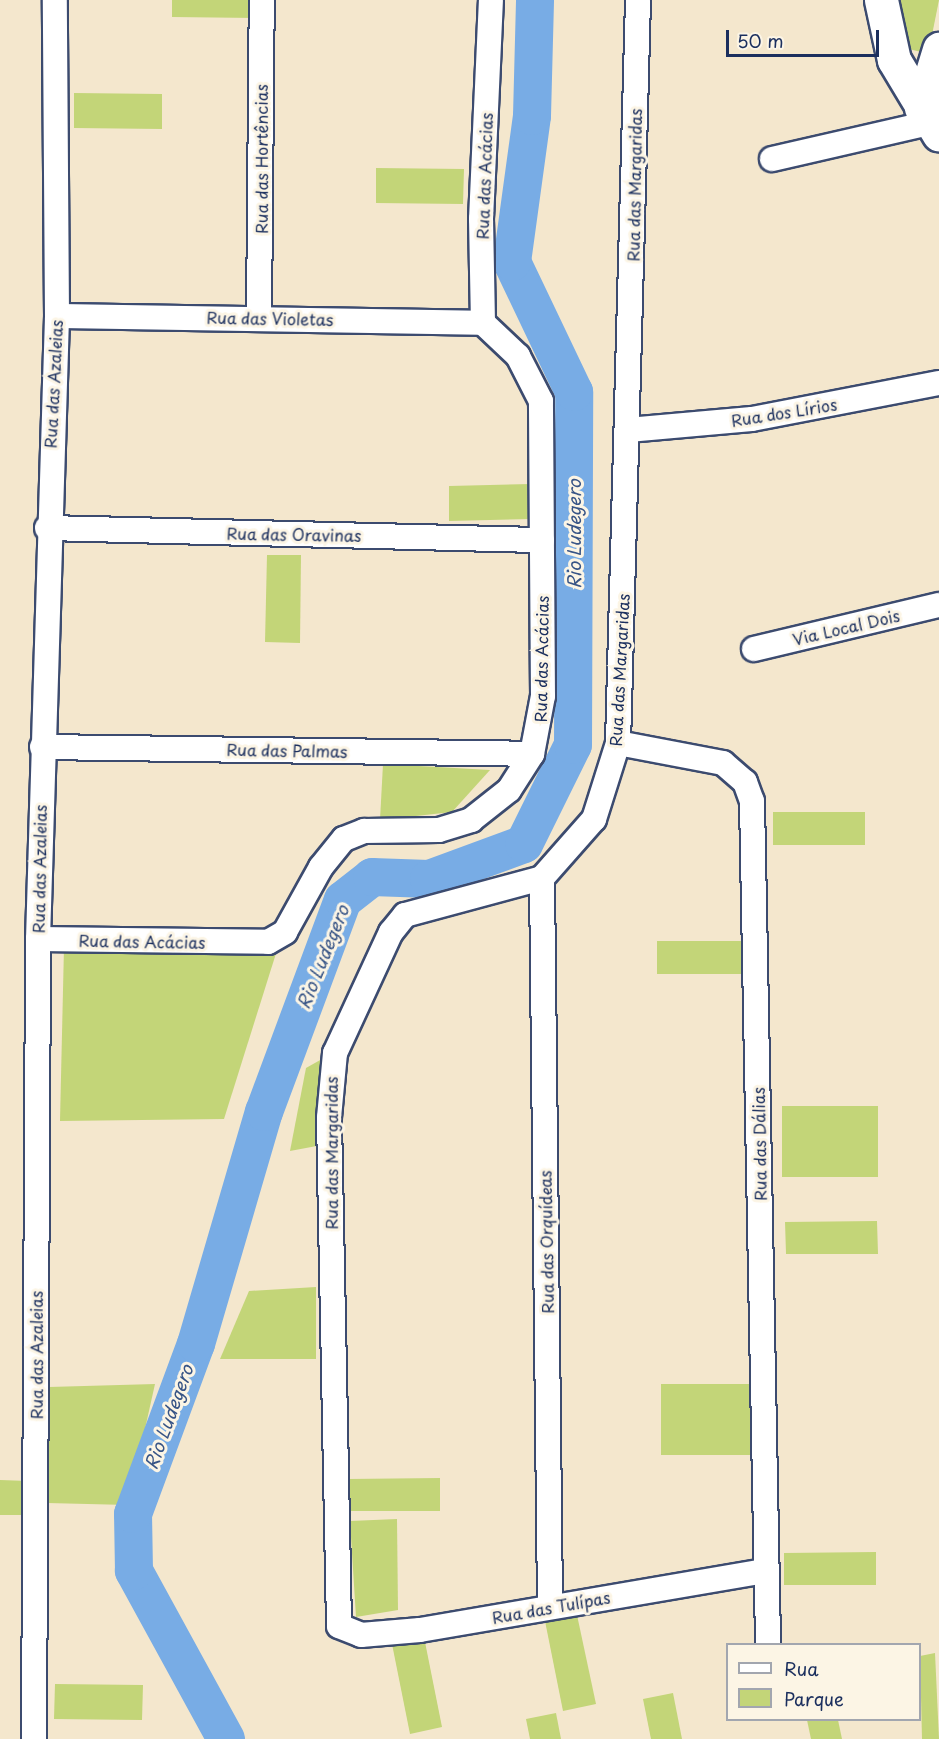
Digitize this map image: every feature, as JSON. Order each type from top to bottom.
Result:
[{"type":"main road","points":[[881,0],[894,60],[930,122]]},
{"type":"main road","points":[[930,122],[939,49]]},
{"type":"street","name":"Rua das Azaleias","points":[[34,1739],[38,939],[47,528],[57,316],[55,0]]},
{"type":"street","name":"Rua das Hortências","points":[[259,318],[262,0]]},
{"type":"street","name":"Rua das Acácias","points":[[38,939],[268,942],[285,932],[321,867],[344,839],[364,831],[439,830],[471,820],[509,790],[532,754],[543,696],[541,401],[518,356],[483,323],[481,219],[491,0]]},
{"type":"street","name":"Rua das Margaridas","points":[[339,1626],[328,1118],[334,1053],[392,932],[405,915],[542,878],[594,819],[618,742],[638,0]]},
{"type":"street","points":[[772,159],[930,122]]},
{"type":"street","name":"Rua das Violetas","points":[[57,316],[483,323]]},
{"type":"street","name":"Rua dos Lírios","points":[[628,430],[752,419],[939,383]]},
{"type":"street","name":"Rua das Oravinas","points":[[47,528],[542,540]]},
{"type":"street","name":"Via Local Dois","points":[[754,649],[939,605]]},
{"type":"street","name":"Rua das Dálias","points":[[618,742],[723,763],[745,782],[752,801],[764,1571],[768,1643]]},
{"type":"street","name":"Rua das Palmas","points":[[42,747],[532,754]]},
{"type":"street","name":"Rua das Orquídeas","points":[[542,878],[550,1606]]},
{"type":"street","name":"Rua das Tulípas","points":[[339,1626],[378,1634],[764,1571]]},
{"type":"green space","points":[[172,0],[260,0],[260,18],[172,17]]},
{"type":"green space","points":[[894,0],[939,0],[930,45],[921,52],[905,48]]},
{"type":"green space","points":[[74,93],[162,94],[162,129],[74,128]]},
{"type":"green space","points":[[376,168],[464,169],[463,204],[376,203]]},
{"type":"green space","points":[[531,484],[531,519],[449,521],[449,486]]},
{"type":"green space","points":[[267,555],[301,555],[300,643],[265,642]]},
{"type":"green space","points":[[383,764],[490,770],[452,812],[380,820]]},
{"type":"green space","points":[[773,812],[865,812],[865,845],[773,845]]},
{"type":"green space","points":[[657,941],[749,941],[749,974],[657,974]]},
{"type":"green space","points":[[64,947],[278,947],[224,1119],[60,1121]]},
{"type":"green space","points":[[322,1059],[322,1145],[290,1151],[306,1068]]},
{"type":"green space","points":[[782,1106],[878,1106],[878,1177],[782,1177]]},
{"type":"green space","points":[[877,1221],[878,1254],[786,1254],[785,1222]]},
{"type":"green space","points":[[316,1287],[316,1359],[220,1359],[249,1291]]},
{"type":"green space","points":[[155,1384],[128,1505],[47,1503],[49,1387]]},
{"type":"green space","points":[[661,1384],[757,1384],[757,1455],[661,1455]]},
{"type":"green space","points":[[440,1478],[440,1511],[348,1511],[348,1479]]},
{"type":"green space","points":[[0,1480],[28,1481],[28,1515],[0,1515]]},
{"type":"green space","points":[[397,1519],[398,1610],[356,1617],[350,1521]]},
{"type":"green space","points":[[876,1552],[876,1585],[784,1585],[784,1553]]},
{"type":"green space","points":[[577,1615],[596,1704],[563,1711],[545,1621]]},
{"type":"green space","points":[[424,1637],[442,1727],[410,1734],[392,1644]]},
{"type":"green space","points":[[935,1653],[939,1739],[922,1739],[921,1656]]},
{"type":"green space","points":[[55,1684],[143,1685],[142,1720],[54,1719]]},
{"type":"green space","points":[[673,1693],[682,1739],[651,1739],[643,1699]]},
{"type":"green space","points":[[556,1713],[561,1739],[530,1739],[526,1719]]},
{"type":"green space","points":[[807,1721],[838,1721],[842,1739],[811,1739]]},
{"type":"waterway","name":"Rio Ludegero","points":[[226,1739],[134,1571],[133,1514],[196,1344],[264,1112],[343,900],[372,877],[429,879],[524,844],[573,745],[574,392],[512,262],[532,116],[535,0]]}]
